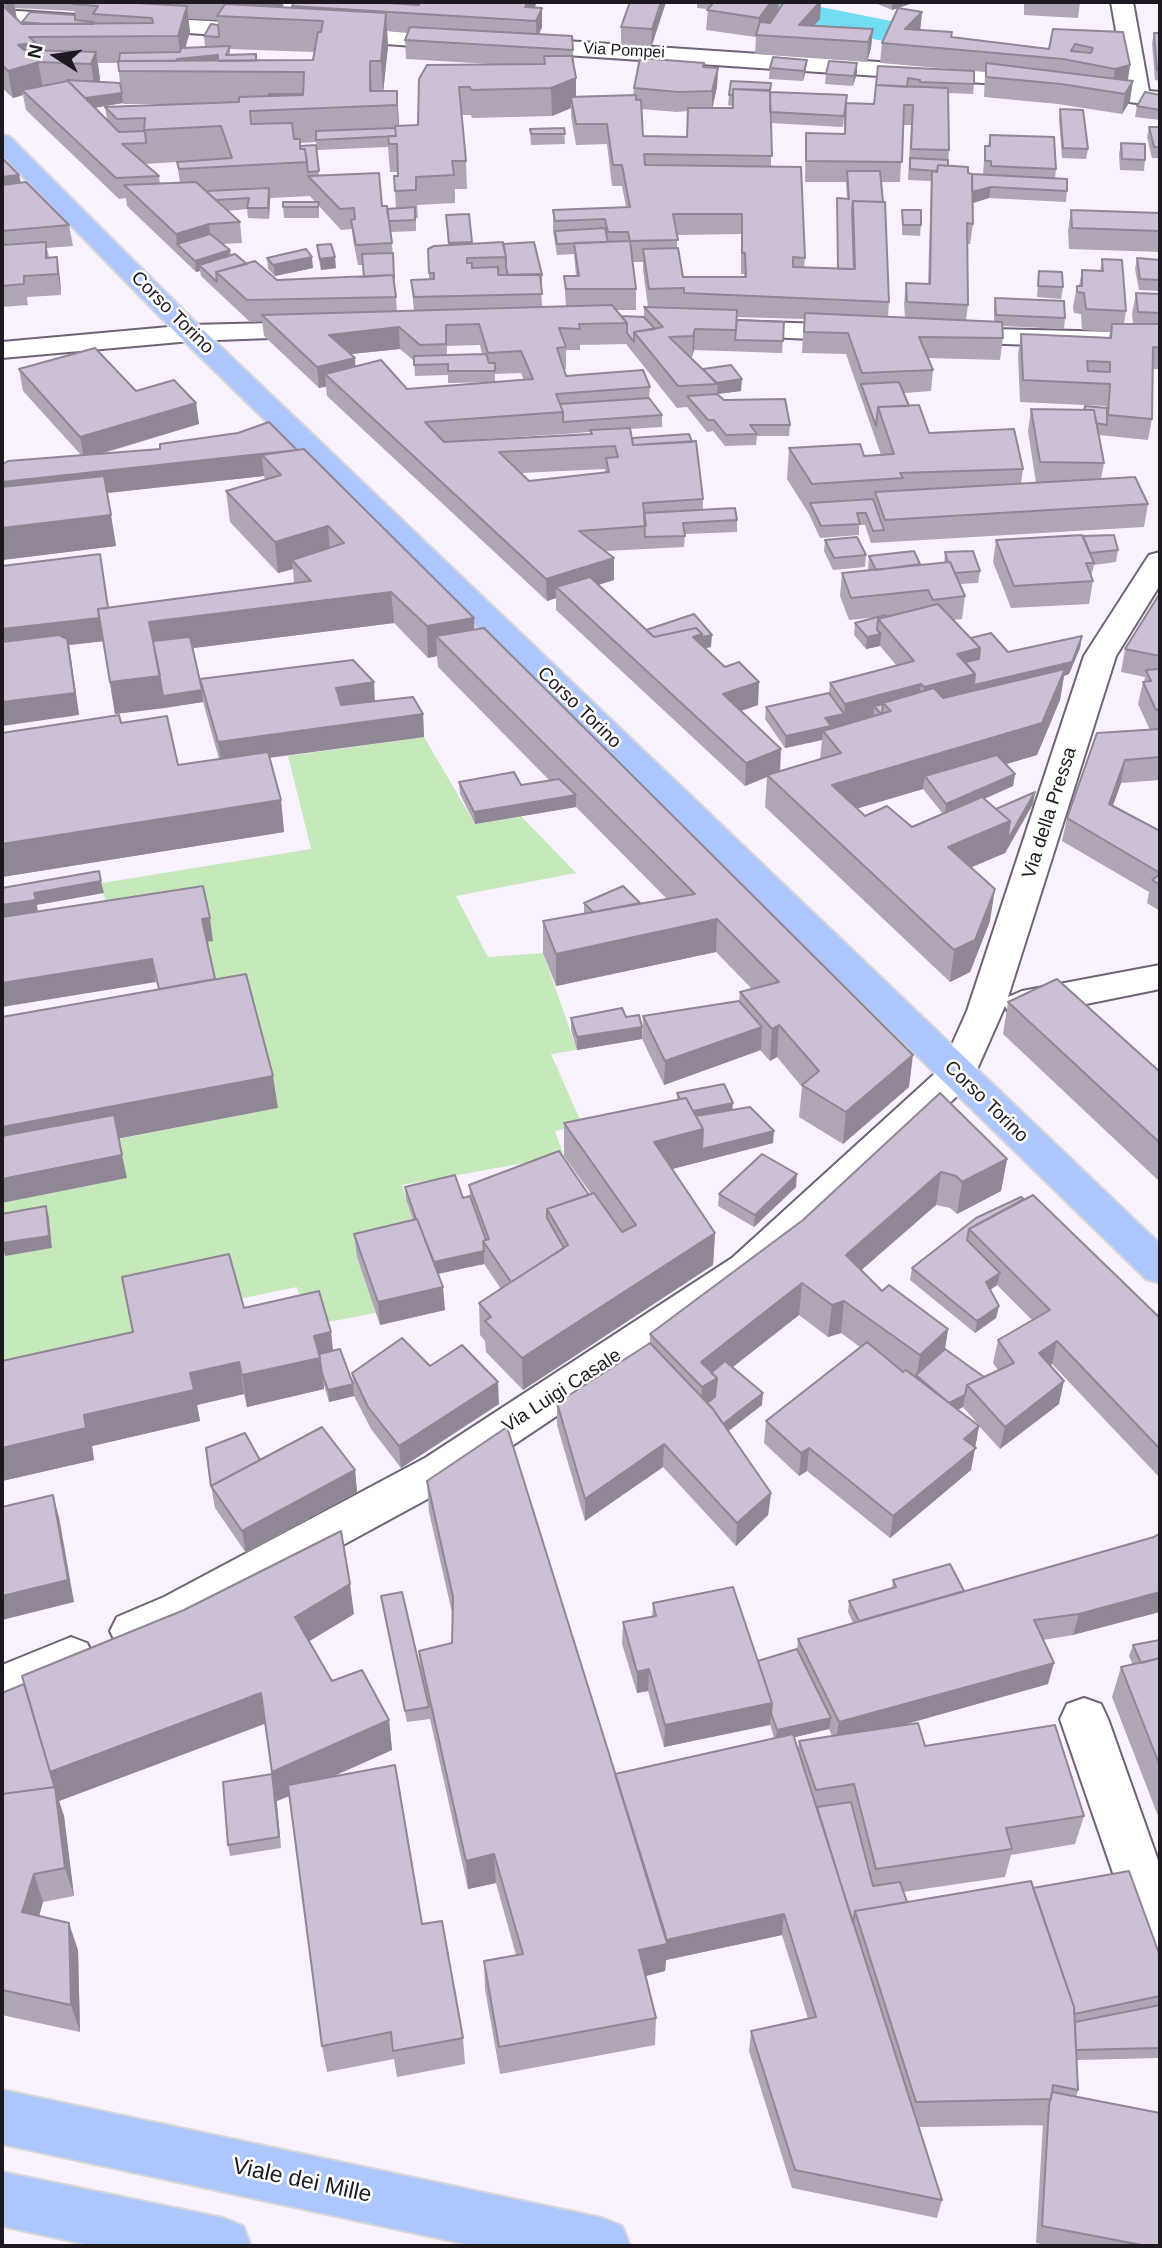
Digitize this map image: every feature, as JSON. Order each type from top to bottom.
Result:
[{"type":"main road","name":"Corso Torino","points":[[2,142],[191,333],[1160,1268]]},
{"type":"main road","name":"Viale dei Mille","points":[[2,2116],[602,2246]]},
{"type":"main road","points":[[2,2199],[223,2246]]},
{"type":"street","points":[[1122,2],[1149,96]]},
{"type":"street","points":[[2,16],[280,32]]},
{"type":"street","points":[[308,33],[475,43]]},
{"type":"street","name":"Via Pompei","points":[[503,44],[982,76],[1149,96]]},
{"type":"street","points":[[2,350],[191,333],[340,329]]},
{"type":"street","points":[[709,329],[874,334]]},
{"type":"street","points":[[929,336],[1160,341]]},
{"type":"street","name":"Via della Pressa","points":[[958,1074],[985,1011],[1101,656],[1160,561]]},
{"type":"street","points":[[985,1011],[1160,977]]},
{"type":"street","name":"Via Luigi Casale","points":[[2,1686],[180,1611],[440,1471],[746,1269],[958,1074]]},
{"type":"street","points":[[1084,1719],[1160,1937]]},
{"type":"green space","points":[[424,737],[475,824],[521,816],[576,873],[456,896],[488,957],[543,953],[577,1050],[551,1054],[582,1124],[555,1131],[564,1156],[402,1185],[413,1221],[375,1313],[308,1326],[297,1287],[239,1299],[140,1363],[2,1394],[2,1203],[126,1178],[119,1139],[277,1108],[109,924],[102,883],[311,849],[288,756]],"holes":[[[49,1219],[52,1248],[5,1255]]]},
{"type":"building","points":[[121,2],[162,2],[162,4]]},
{"type":"building","points":[[222,2],[279,2],[277,5]]},
{"type":"building","points":[[295,2],[419,5],[421,2],[527,2],[525,7],[542,8],[536,21],[292,6]]},
{"type":"building","points":[[630,2],[661,2],[652,29],[621,27]]},
{"type":"building","points":[[714,2],[771,2],[759,18],[707,10]]},
{"type":"building","points":[[784,2],[820,2],[799,25],[873,29],[868,42],[756,35],[760,22],[770,23]]},
{"type":"building","points":[[73,4],[187,6],[178,36],[29,37],[35,42],[18,45],[24,50],[96,52],[91,64],[39,62],[8,71],[2,65],[2,5],[22,24],[153,23],[152,18],[93,14],[98,6]]},
{"type":"building","points":[[225,4],[386,13],[381,61],[370,61],[370,91],[397,91],[397,105],[250,111],[251,124],[292,123],[294,139],[300,139],[300,149],[305,149],[307,162],[179,169],[177,162],[232,158],[221,126],[144,130],[145,118],[117,119],[105,107],[239,102],[239,97],[303,95],[304,72],[119,71],[118,61],[313,60],[318,32],[321,32],[323,21],[217,16]]},
{"type":"building","points":[[898,8],[922,12],[905,29],[952,32],[951,37],[1049,49],[1053,29],[1123,32],[1130,65],[1115,69],[1063,59],[882,43]],"holes":[[[1075,44],[1093,48],[1091,53],[1071,51]]]},
{"type":"building","points":[[30,12],[75,15],[75,20],[94,24],[22,22]]},
{"type":"building","points":[[211,24],[218,25],[219,37],[204,36]]},
{"type":"building","points":[[410,27],[572,36],[573,50],[405,40]]},
{"type":"building","points":[[1154,33],[1160,33],[1160,70],[1157,70]]},
{"type":"building","points":[[230,46],[226,55],[256,54],[256,61],[218,61],[218,55],[176,61],[119,61],[120,53],[180,52],[181,48]]},
{"type":"building","points":[[544,56],[572,56],[576,78],[551,88],[471,90],[470,87],[459,87],[466,161],[452,161],[454,175],[416,177],[416,190],[395,191],[394,176],[398,176],[397,144],[389,144],[388,136],[396,136],[395,126],[418,125],[419,79],[427,65],[545,64]]},
{"type":"building","points":[[773,57],[807,60],[804,71],[770,68]]},
{"type":"building","points":[[640,58],[704,63],[703,67],[718,68],[712,91],[678,92],[634,88]]},
{"type":"building","points":[[829,61],[857,63],[854,76],[826,74]]},
{"type":"building","points":[[986,63],[1133,81],[1125,94],[1061,84],[986,77]]},
{"type":"building","points":[[878,66],[974,71],[974,84],[920,82],[908,78],[907,87],[876,85]]},
{"type":"building","points":[[67,80],[120,83],[122,93],[85,98]]},
{"type":"building","points":[[68,81],[119,132],[145,131],[146,143],[122,144],[159,176],[116,178],[22,90]]},
{"type":"building","points":[[731,81],[771,83],[770,91],[733,89],[733,95],[729,95]]},
{"type":"building","points":[[876,85],[948,88],[949,150],[911,149],[913,105],[904,105],[902,162],[806,161],[806,133],[845,134],[846,103],[874,104]]},
{"type":"building","points":[[733,89],[770,90],[772,156],[644,154],[645,165],[801,167],[805,258],[793,257],[793,267],[855,269],[853,201],[885,202],[889,302],[684,293],[684,288],[649,289],[643,249],[678,248],[683,277],[746,277],[745,253],[742,253],[742,214],[673,214],[678,240],[630,241],[628,232],[608,232],[605,219],[555,221],[553,210],[630,207],[622,165],[613,165],[607,124],[576,124],[571,97],[636,95],[636,100],[641,100],[643,136],[687,137],[688,108],[733,108]]},
{"type":"building","points":[[770,92],[847,95],[844,116],[770,112]]},
{"type":"building","points":[[1145,92],[1160,95],[1160,110],[1137,106]]},
{"type":"building","points":[[303,94],[303,95],[269,96]]},
{"type":"building","points":[[1060,109],[1083,110],[1088,149],[1063,148]]},
{"type":"building","points":[[1149,127],[1160,127],[1160,147],[1154,147]]},
{"type":"building","points":[[395,128],[396,136],[316,140],[316,131]]},
{"type":"building","points":[[564,128],[565,134],[531,134],[530,129]]},
{"type":"building","points":[[990,135],[1054,137],[1056,169],[991,166],[991,161],[985,161],[985,146],[990,146]]},
{"type":"building","points":[[1121,143],[1145,144],[1145,160],[1122,159]]},
{"type":"building","points":[[316,145],[319,171],[308,172],[305,149],[300,149],[300,146]]},
{"type":"building","points":[[2,158],[19,175],[2,177]]},
{"type":"building","points":[[910,158],[948,160],[948,166],[938,165],[937,171],[910,169]]},
{"type":"building","points":[[938,165],[968,167],[968,173],[972,174],[973,224],[967,223],[968,305],[907,302],[906,283],[930,284],[932,171],[937,172]]},
{"type":"building","points":[[847,171],[880,171],[883,202],[853,201],[854,269],[838,269],[837,198],[849,199]]},
{"type":"building","points":[[379,173],[382,206],[387,206],[392,243],[356,245],[351,220],[355,219],[354,208],[340,209],[308,176]]},
{"type":"building","points":[[972,174],[1067,179],[1067,191],[991,187],[972,192]]},
{"type":"building","points":[[26,182],[69,225],[2,231],[2,185]]},
{"type":"building","points":[[196,182],[240,222],[209,224],[176,234],[124,185]]},
{"type":"building","points":[[269,188],[268,208],[247,208],[249,198],[216,200],[206,191]]},
{"type":"building","points":[[283,202],[319,202],[318,207],[283,207]]},
{"type":"building","points":[[415,207],[415,220],[389,221],[387,209]]},
{"type":"building","points":[[902,210],[921,210],[921,225],[903,225]]},
{"type":"building","points":[[1071,210],[1160,213],[1160,231],[1072,228]]},
{"type":"building","points":[[469,214],[472,242],[449,243],[446,215]]},
{"type":"building","points":[[605,228],[608,242],[557,244],[555,231]]},
{"type":"building","points":[[210,234],[230,250],[195,261],[177,244]]},
{"type":"building","points":[[630,241],[636,289],[566,289],[564,276],[579,276],[574,243]]},
{"type":"building","points":[[46,242],[46,258],[57,257],[58,274],[24,276],[24,284],[2,286],[2,245]]},
{"type":"building","points":[[503,242],[506,257],[467,258],[467,263],[472,263],[472,268],[498,267],[498,275],[540,274],[542,294],[414,297],[411,280],[434,279],[434,273],[429,273],[428,249],[434,246]]},
{"type":"building","points":[[534,242],[542,275],[508,275],[503,244]]},
{"type":"building","points":[[331,244],[335,257],[320,259],[317,245]]},
{"type":"building","points":[[306,249],[312,257],[273,265],[267,258]]},
{"type":"building","points":[[393,253],[394,278],[393,275],[364,277],[362,254]]},
{"type":"building","points":[[235,254],[247,264],[216,272],[217,282],[199,265]]},
{"type":"building","points":[[1137,258],[1160,260],[1160,280],[1140,279]]},
{"type":"building","points":[[1102,259],[1122,260],[1126,311],[1086,309],[1084,293],[1077,292],[1077,286],[1082,286],[1082,270],[1103,271]]},
{"type":"building","points":[[255,261],[277,280],[393,275],[396,297],[247,300],[216,272]]},
{"type":"building","points":[[1039,271],[1062,272],[1063,287],[1038,286]]},
{"type":"building","points":[[1136,293],[1160,294],[1160,313],[1138,312]]},
{"type":"building","points":[[995,298],[1064,301],[1065,318],[996,315]]},
{"type":"building","points":[[612,305],[627,323],[579,324],[580,329],[559,328],[566,347],[557,348],[566,376],[643,370],[650,387],[556,394],[563,412],[425,422],[444,442],[592,434],[590,430],[630,428],[633,445],[696,441],[703,499],[643,503],[646,526],[579,531],[614,558],[546,579],[325,374],[381,360],[407,389],[533,379],[521,351],[488,353],[479,324],[446,325],[446,344],[420,345],[399,327],[329,335],[355,358],[317,367],[262,315]],"holes":[[[615,446],[618,457],[606,458],[609,472],[529,481],[499,452]]]},
{"type":"building","points":[[644,307],[737,310],[736,330],[695,329],[693,336],[669,337],[718,384],[678,386],[634,332],[663,327]]},
{"type":"building","points":[[805,313],[1002,322],[1003,338],[919,337],[933,370],[862,373],[848,333],[804,332]]},
{"type":"building","points":[[621,316],[644,317],[655,329],[634,332],[634,342],[627,333],[627,323]]},
{"type":"building","points":[[737,320],[784,322],[783,341],[735,340]]},
{"type":"building","points":[[1112,324],[1160,324],[1160,348],[1153,347],[1152,419],[1108,415],[1110,384],[1023,380],[1021,334],[1111,338]],"holes":[[[1087,361],[1110,362],[1110,372],[1088,371]]]},
{"type":"building","points":[[95,348],[136,391],[174,380],[196,403],[80,437],[19,369]]},
{"type":"building","points":[[486,354],[489,363],[495,363],[495,371],[448,371],[448,364],[414,365],[414,356]]},
{"type":"building","points":[[731,365],[742,379],[716,383],[703,369]]},
{"type":"building","points":[[899,382],[909,406],[878,407],[876,426],[861,384]]},
{"type":"building","points":[[717,394],[724,400],[785,399],[790,425],[750,425],[757,434],[726,435],[714,420],[708,420],[687,396]]},
{"type":"building","points":[[649,398],[662,415],[563,422],[560,404]]},
{"type":"building","points":[[919,405],[929,433],[1014,429],[1023,469],[900,473],[903,478],[812,484],[789,448],[860,444],[864,456],[894,454],[878,407]]},
{"type":"building","points":[[1085,406],[1107,408],[1107,425],[1096,423],[1094,410],[1084,410]]},
{"type":"building","points":[[1031,409],[1094,410],[1104,463],[1040,462]]},
{"type":"building","points":[[269,422],[297,450],[2,482],[2,465],[8,461],[160,449],[160,444],[238,433]]},
{"type":"building","points":[[689,434],[692,442],[633,445],[632,438]]},
{"type":"building","points":[[304,449],[474,618],[427,626],[391,592],[149,622],[160,676],[110,682],[98,609],[311,581],[292,560],[344,543],[328,526],[275,542],[226,491],[281,475],[262,455]]},
{"type":"building","points":[[104,476],[111,515],[2,528],[2,487]]},
{"type":"building","points":[[1135,477],[1148,504],[885,520],[875,492]]},
{"type":"building","points":[[873,499],[884,530],[873,531],[866,513],[857,513],[860,524],[821,526],[810,503]]},
{"type":"building","points":[[735,508],[737,520],[683,523],[685,536],[645,537],[644,513]]},
{"type":"building","points":[[1082,535],[1094,563],[1086,563],[1093,581],[1014,586],[996,540]]},
{"type":"building","points":[[1114,535],[1118,550],[1090,553],[1083,536]]},
{"type":"building","points":[[857,537],[866,555],[834,558],[825,540]]},
{"type":"building","points":[[914,551],[920,564],[876,570],[869,556]]},
{"type":"building","points":[[973,551],[980,571],[955,573],[945,552]]},
{"type":"building","points":[[100,554],[108,608],[98,609],[99,618],[2,629],[2,566]]},
{"type":"building","points":[[950,562],[965,596],[933,600],[928,590],[851,598],[842,573]]},
{"type":"building","points":[[590,577],[654,637],[696,628],[702,634],[693,637],[725,667],[739,662],[759,682],[723,694],[781,749],[746,763],[556,587]]},
{"type":"building","points":[[1160,593],[1160,656],[1125,649]]},
{"type":"building","points":[[938,604],[980,648],[957,654],[975,674],[924,687],[921,684],[845,704],[830,683],[914,661],[878,619]]},
{"type":"building","points":[[694,614],[712,635],[702,637],[696,628],[654,637],[646,630]]},
{"type":"building","points":[[885,615],[886,617],[878,619],[877,630],[881,634],[867,637],[855,623]]},
{"type":"building","points":[[484,628],[913,1055],[846,1112],[802,1085],[819,1071],[779,1025],[772,1029],[740,992],[779,982],[717,919],[556,954],[543,921],[695,894],[436,636]]},
{"type":"building","points":[[991,633],[1008,652],[1082,636],[1072,662],[974,685],[975,674],[965,662],[979,659],[980,648],[971,638]]},
{"type":"building","points":[[59,635],[67,639],[75,693],[2,702],[2,642]]},
{"type":"building","points":[[190,637],[202,690],[163,696],[153,641]]},
{"type":"building","points":[[353,660],[374,682],[336,688],[341,705],[413,697],[423,714],[218,742],[200,679]]},
{"type":"building","points":[[1065,669],[1042,723],[832,785],[865,816],[887,806],[912,827],[982,797],[1010,821],[948,847],[995,889],[975,940],[954,950],[767,775],[841,753],[823,731],[891,711],[883,703],[934,688],[943,698]]},
{"type":"building","points":[[1160,669],[1160,709],[1156,710],[1143,682],[1151,681],[1146,670]]},
{"type":"building","points":[[829,693],[844,714],[825,718],[831,726],[786,736],[766,707]]},
{"type":"building","points":[[883,704],[882,714],[881,714],[874,706]]},
{"type":"building","points":[[119,715],[121,723],[167,716],[178,765],[268,752],[281,800],[2,844],[2,733]]},
{"type":"building","points":[[1160,729],[1160,757],[1125,760],[1109,804],[1160,831],[1160,873],[1067,818],[1097,733]]},
{"type":"building","points":[[997,755],[1015,774],[946,804],[925,776]]},
{"type":"building","points":[[514,772],[521,785],[559,779],[576,795],[474,812],[459,782]]},
{"type":"building","points":[[1035,792],[1007,841],[1010,821],[996,809]]},
{"type":"building","points":[[99,871],[101,881],[34,893],[36,900],[2,905],[2,888]]},
{"type":"building","points":[[1160,874],[1160,885],[1152,880]]},
{"type":"building","points":[[203,886],[210,918],[202,919],[215,979],[159,989],[152,959],[2,983],[2,917]]},
{"type":"building","points":[[623,886],[640,903],[593,912],[584,903]]},
{"type":"building","points":[[246,974],[273,1076],[2,1127],[2,1017]]},
{"type":"building","points":[[1057,979],[1160,1072],[1160,1143],[1008,1002]]},
{"type":"building","points":[[739,1001],[762,1027],[665,1061],[643,1016]]},
{"type":"building","points":[[622,1008],[626,1017],[639,1015],[642,1027],[577,1037],[571,1018]]},
{"type":"building","points":[[724,1084],[733,1103],[693,1111],[686,1098],[680,1099],[677,1093]]},
{"type":"building","points":[[940,1093],[1007,1159],[962,1182],[956,1176],[941,1172],[846,1255],[882,1291],[889,1285],[948,1329],[920,1355],[844,1301],[832,1305],[802,1283],[701,1362],[717,1378],[702,1387],[650,1334],[803,1220]]},
{"type":"building","points":[[686,1098],[703,1129],[654,1142],[715,1233],[522,1358],[485,1321],[491,1317],[479,1303],[568,1245],[547,1209],[594,1193],[622,1232],[636,1225],[564,1123]]},
{"type":"building","points":[[750,1107],[774,1131],[702,1149],[703,1129],[696,1116]]},
{"type":"building","points":[[114,1115],[122,1155],[2,1179],[2,1136]]},
{"type":"building","points":[[559,1151],[589,1195],[547,1209],[547,1218],[564,1248],[511,1282],[483,1241],[489,1239],[469,1185]]},
{"type":"building","points":[[762,1154],[797,1174],[755,1215],[719,1194]]},
{"type":"building","points":[[455,1175],[463,1198],[470,1196],[486,1240],[483,1241],[484,1251],[434,1262],[405,1187]]},
{"type":"building","points":[[1033,1195],[1160,1318],[1160,1449],[1057,1341],[1039,1353],[1064,1381],[1005,1427],[967,1385],[1014,1363],[998,1340],[1050,1310],[969,1229]]},
{"type":"building","points":[[1021,1197],[1024,1199],[969,1229],[967,1240],[1000,1273],[986,1282],[999,1306],[977,1321],[912,1268],[976,1218]]},
{"type":"building","points":[[46,1206],[49,1236],[2,1243],[2,1214]]},
{"type":"building","points":[[417,1219],[443,1287],[378,1302],[354,1234]]},
{"type":"building","points":[[229,1254],[244,1308],[319,1291],[331,1332],[314,1336],[320,1358],[242,1375],[239,1362],[190,1373],[194,1390],[84,1415],[86,1428],[2,1448],[2,1361],[133,1332],[122,1277]]},
{"type":"building","points":[[402,1338],[430,1366],[462,1345],[498,1382],[399,1446],[368,1407],[352,1373]]},
{"type":"building","points":[[867,1342],[903,1372],[906,1370],[979,1426],[964,1439],[976,1448],[893,1516],[809,1448],[801,1453],[766,1421]]},
{"type":"building","points":[[650,1343],[713,1409],[771,1493],[737,1523],[664,1444],[585,1499],[557,1403]]},
{"type":"building","points":[[340,1349],[353,1384],[328,1390],[319,1354]]},
{"type":"building","points":[[945,1349],[984,1377],[967,1385],[965,1395],[949,1403],[916,1375]]},
{"type":"building","points":[[725,1361],[763,1393],[723,1424],[707,1403],[715,1397],[717,1378],[711,1373]]},
{"type":"building","points":[[322,1427],[355,1470],[242,1531],[211,1486]]},
{"type":"building","points":[[507,1427],[667,1944],[639,1950],[656,2018],[499,2047],[484,1961],[523,1954],[494,1854],[466,1861],[419,1651],[452,1643],[453,1597],[427,1481]]},
{"type":"building","points":[[245,1433],[260,1460],[211,1486],[206,1448]]},
{"type":"building","points":[[53,1495],[68,1580],[2,1596],[2,1507]]},
{"type":"building","points":[[341,1531],[350,1584],[295,1617],[332,1681],[362,1670],[389,1720],[272,1772],[261,1693],[50,1772],[22,1676],[184,1610]]},
{"type":"building","points":[[1160,1533],[1160,1592],[1079,1614],[1034,1620],[1054,1663],[839,1722],[798,1639],[1154,1537]]},
{"type":"building","points":[[950,1564],[964,1591],[859,1621],[849,1601],[896,1587],[893,1580]]},
{"type":"building","points":[[733,1587],[772,1703],[665,1725],[649,1669],[637,1672],[623,1622],[656,1616],[653,1603]]},
{"type":"building","points":[[402,1592],[429,1707],[405,1711],[381,1596]]},
{"type":"building","points":[[1160,1640],[1160,1658],[1141,1663],[1133,1645]]},
{"type":"building","points":[[797,1649],[831,1718],[777,1730],[771,1713],[772,1703],[758,1661]]},
{"type":"building","points":[[1160,1658],[1160,1766],[1121,1667]]},
{"type":"building","points":[[24,1684],[55,1787],[2,1794],[2,1693]]},
{"type":"building","points":[[918,1723],[925,1746],[1055,1725],[1084,1816],[1006,1828],[1012,1849],[876,1869],[854,1784],[816,1790],[799,1741]]},
{"type":"building","points":[[793,1734],[942,2200],[795,2170],[751,2031],[816,2017],[784,1914],[666,1940],[615,1774]]},
{"type":"building","points":[[395,1765],[422,1924],[442,1921],[463,2038],[393,2051],[391,2032],[322,2046],[288,1785]]},
{"type":"building","points":[[272,1774],[279,1837],[228,1845],[223,1782]]},
{"type":"building","points":[[55,1787],[65,1868],[34,1874],[22,1912],[69,1923],[71,2005],[2,1990],[2,1794]]},
{"type":"building","points":[[851,1802],[873,1886],[900,1882],[907,1902],[855,1911],[853,1923],[817,1807]]},
{"type":"building","points":[[1129,1871],[1160,1956],[1160,1996],[1074,2014],[1074,2007],[1033,1888]]},
{"type":"building","points":[[1031,1881],[1074,2007],[1078,2090],[1053,2085],[1051,2099],[916,2102],[855,1911]]},
{"type":"building","points":[[1160,2005],[1160,2048],[1076,2050],[1075,2022]]},
{"type":"building","points":[[1052,2092],[1160,2113],[1160,2246],[1147,2246],[1042,2226]]},
{"type":"waterway","points":[[746,2],[883,30]]}]
